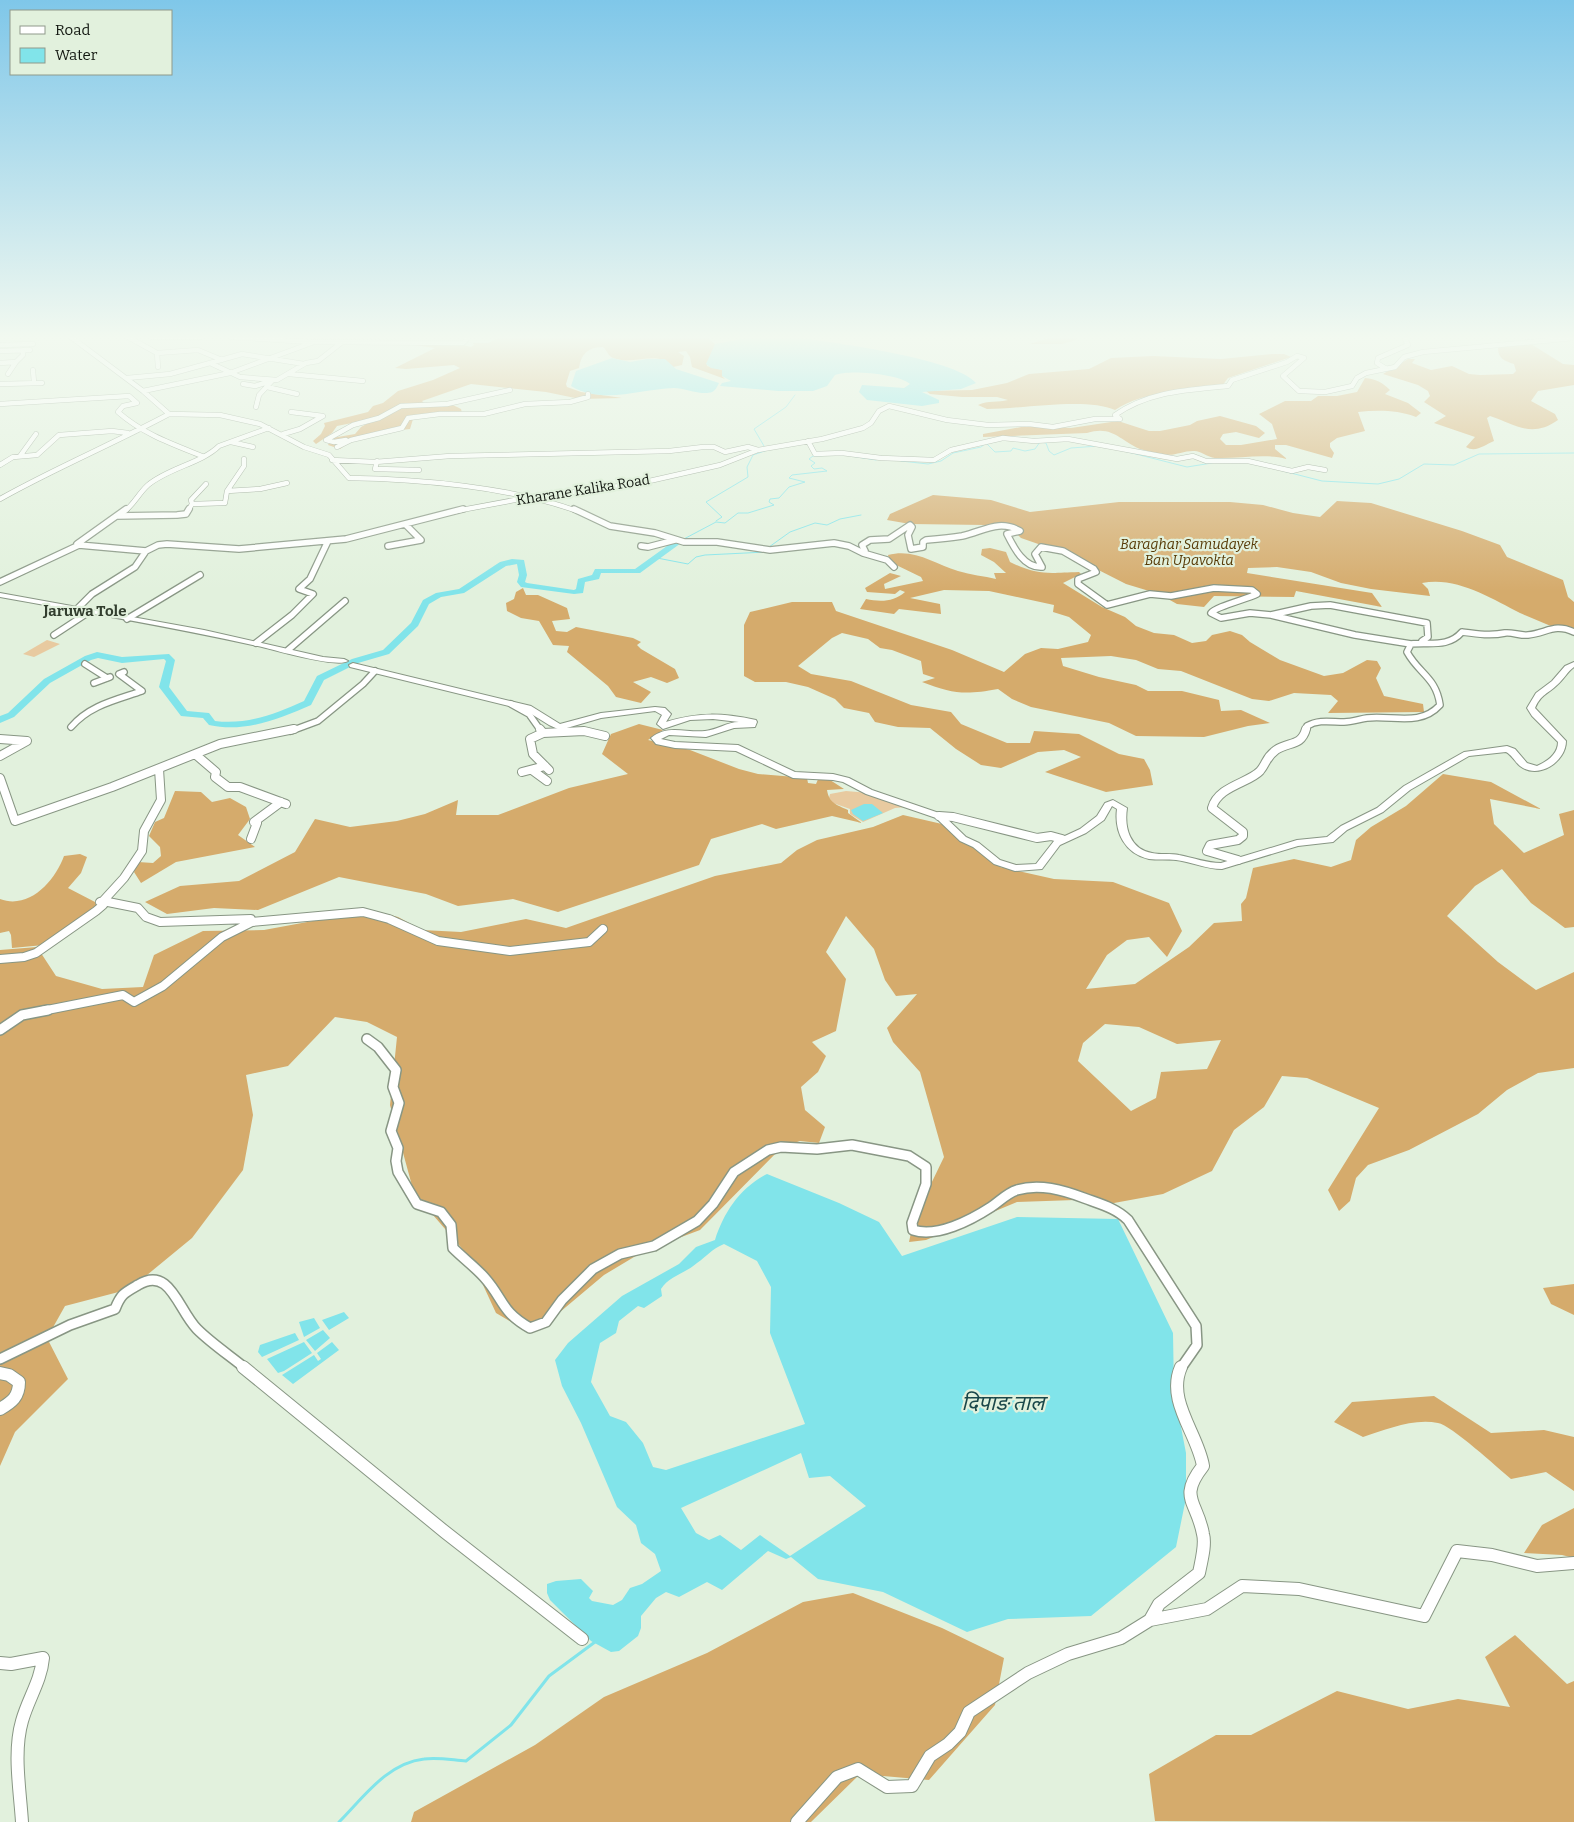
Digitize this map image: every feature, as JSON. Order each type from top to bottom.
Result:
[{"type":"main road","points":[[1,596],[171,626],[288,650],[323,660],[348,663],[537,711],[554,725],[560,727],[601,716],[654,708],[668,714],[661,724],[663,726],[696,717],[713,716],[752,721],[754,722],[752,725],[733,725],[706,734],[668,732],[655,738],[659,742],[675,745],[738,748],[794,775],[839,778],[914,809],[939,816],[962,839],[976,845],[992,860],[1015,868],[1039,867],[1062,840],[1083,831],[1095,823],[1105,815],[1108,805],[1114,803],[1122,808],[1120,821],[1128,842],[1143,853],[1178,857],[1216,867],[1297,843],[1330,840],[1344,828],[1380,810],[1407,788],[1466,754],[1504,748],[1512,751],[1528,767],[1538,769],[1551,763],[1562,748],[1562,741],[1534,714],[1531,708],[1539,692],[1556,682],[1564,669],[1574,664]]},
{"type":"street","points":[[130,422],[138,429],[160,441],[202,456]]},
{"type":"street","points":[[0,499],[42,475],[116,442],[128,433],[152,422]]},
{"type":"street","points":[[248,422],[283,434],[304,447],[326,453],[349,478],[411,480],[531,497],[576,510],[610,526],[656,533],[675,540],[693,543],[720,542],[770,550],[834,543],[850,546],[863,553],[882,558],[894,566]]},
{"type":"street","points":[[283,434],[300,429],[312,422]]},
{"type":"street","points":[[337,447],[346,439],[334,442],[326,440],[349,429],[353,425],[364,422]]},
{"type":"street","points":[[326,453],[351,440],[402,428],[406,422]]},
{"type":"street","name":"Kharane Kalika Road","points":[[79,545],[146,551],[158,545],[167,544],[234,549],[353,538],[406,525],[438,514],[531,497],[636,484],[720,465],[758,450],[808,441],[866,426],[869,422]]},
{"type":"street","name":"Kharane Kalika Road","points":[[961,422],[970,424],[1056,427],[1081,422]]},
{"type":"street","points":[[0,582],[79,545],[76,544],[131,506],[148,485],[170,471],[231,442],[269,428]]},
{"type":"street","points":[[0,465],[13,457],[37,455],[59,435],[112,431],[128,433]]},
{"type":"street","points":[[20,456],[36,434]]},
{"type":"street","points":[[808,441],[812,445],[813,453],[815,454],[842,453],[881,458],[934,460],[950,450],[971,447],[991,439],[1003,438],[1034,441],[1068,439],[1177,459],[1193,456],[1206,461],[1248,461],[1292,471],[1308,467],[1325,470]]},
{"type":"street","points":[[231,442],[253,447]]},
{"type":"street","points":[[332,460],[377,462],[450,456],[669,451],[702,447],[714,447],[725,452],[748,448],[758,450]]},
{"type":"street","points":[[192,504],[225,503],[227,491],[244,466],[244,458]]},
{"type":"street","points":[[377,462],[374,468],[376,469],[419,470]]},
{"type":"street","points":[[227,491],[260,489],[287,483]]},
{"type":"street","points":[[117,516],[177,516],[186,514],[192,504],[191,500],[206,484]]},
{"type":"street","points":[[0,493],[7,494]]},
{"type":"street","points":[[388,546],[421,541],[417,533],[406,525]]},
{"type":"street","points":[[863,553],[862,546],[865,542],[889,539],[908,525],[912,526],[908,538],[911,549],[916,550],[923,546],[923,542],[926,540],[965,535],[985,526],[1006,525],[1020,531],[1007,534],[1023,560],[1031,566],[1042,567],[1037,561],[1035,554],[1041,547],[1048,547],[1067,552],[1094,569],[1096,572],[1078,579],[1078,584],[1107,605],[1150,594],[1171,596],[1200,589],[1241,589],[1252,590],[1257,594],[1241,602],[1214,609],[1211,613],[1213,616],[1221,618],[1250,613],[1271,615],[1356,635],[1411,644],[1422,642],[1442,645],[1453,642],[1462,632],[1500,636],[1505,633],[1529,635],[1550,628],[1565,628],[1574,632]]},
{"type":"street","points":[[641,546],[648,547],[675,540]]},
{"type":"street","points":[[256,643],[292,615],[313,594],[299,590],[310,579],[328,541]]},
{"type":"street","points":[[77,609],[92,594],[135,567],[146,551]]},
{"type":"street","points":[[127,619],[200,575]]},
{"type":"street","points":[[288,650],[345,601]]},
{"type":"street","points":[[1271,615],[1314,605],[1389,615],[1427,623],[1428,637],[1422,642]]},
{"type":"street","points":[[54,636],[89,612]]},
{"type":"street","points":[[1238,860],[1207,851],[1210,845],[1238,840],[1243,836],[1243,832],[1212,808],[1214,801],[1237,782],[1260,771],[1266,758],[1280,748],[1298,743],[1304,737],[1307,726],[1320,720],[1348,722],[1365,718],[1424,718],[1436,712],[1440,705],[1438,693],[1434,683],[1412,663],[1407,652],[1407,647],[1411,644]]},
{"type":"street","points":[[85,664],[107,678]]},
{"type":"street","points":[[0,778],[16,821],[159,769],[220,744],[287,732],[318,721],[363,684],[375,671]]},
{"type":"street","points":[[71,727],[86,712],[142,691],[121,673],[94,682]]},
{"type":"street","points":[[509,703],[529,714],[544,733]]},
{"type":"street","points":[[522,772],[547,768],[533,754],[530,739],[544,733],[561,734],[588,730],[605,736]]},
{"type":"street","points":[[0,739],[27,741],[0,756]]},
{"type":"street","points":[[195,754],[216,772],[215,777],[228,787],[240,788],[283,803],[254,822],[257,823],[251,839]]},
{"type":"street","points":[[0,959],[24,957],[36,953],[103,905],[100,902],[124,878],[142,851],[140,844],[145,826],[160,805],[162,783],[159,769]]},
{"type":"street","points":[[532,770],[547,781]]},
{"type":"street","points":[[939,816],[954,817],[1037,838],[1051,836],[1062,840]]},
{"type":"street","points":[[103,901],[138,908],[146,917],[160,922],[237,918],[251,919],[252,922]]},
{"type":"street","points":[[0,1030],[22,1015],[123,995],[134,1002],[163,986],[222,937],[252,922],[363,912],[389,920],[438,942],[510,952],[589,942],[603,929]]},
{"type":"street","points":[[366,1039],[378,1047],[396,1070],[393,1087],[398,1096],[398,1112],[391,1124],[390,1131],[398,1148],[396,1161],[398,1172],[411,1197],[416,1204],[441,1212],[450,1222],[453,1248],[485,1278],[501,1304],[514,1319],[527,1327],[537,1327],[546,1322],[562,1300],[593,1269],[620,1254],[654,1246],[697,1220],[713,1204],[734,1172],[768,1150],[781,1148],[816,1149],[852,1145],[895,1153],[919,1161],[926,1167],[928,1179],[912,1220],[914,1230],[920,1234],[933,1233],[974,1216],[1016,1190],[1026,1188],[1042,1187],[1080,1196],[1120,1211],[1128,1220],[1170,1287],[1190,1312],[1199,1335],[1197,1349],[1182,1366],[1178,1374],[1179,1399],[1202,1459],[1203,1466],[1193,1479],[1189,1490],[1200,1520],[1204,1548],[1199,1572],[1181,1590],[1169,1595],[1159,1604],[1150,1620]]},
{"type":"street","points":[[0,1359],[70,1325],[114,1309],[121,1295],[131,1287],[147,1279],[157,1278],[166,1284],[196,1328],[445,1532],[582,1639]]},
{"type":"street","points":[[0,1373],[9,1375],[18,1382],[19,1391],[15,1401],[0,1409]]},
{"type":"street","points":[[797,1822],[837,1777],[858,1769],[887,1788],[912,1786],[930,1756],[948,1744],[960,1732],[969,1712],[1036,1670],[1068,1654],[1121,1638],[1150,1620],[1207,1609],[1242,1586],[1299,1589],[1424,1616],[1457,1550],[1492,1555],[1537,1566],[1574,1564]]},
{"type":"street","points":[[0,1663],[11,1664],[43,1658],[43,1673],[20,1726],[22,1822]]},
{"type":"shaded area","points":[[47,640],[60,644],[34,657],[23,654]]},
{"type":"shaded area","points":[[846,791],[869,793],[906,807],[895,808],[863,822],[850,814],[850,809],[833,803],[829,798],[830,794]]},
{"type":"green space","points":[[357,422],[337,426],[332,433],[316,444],[313,441],[321,434],[325,426],[324,423]]},
{"type":"green space","points":[[370,422],[412,422],[410,429],[364,437],[340,449],[328,445],[332,438],[355,434],[361,427]]},
{"type":"green space","points":[[1111,422],[1121,422],[1149,431],[1160,431],[1190,425],[1195,422],[1242,422],[1256,426],[1265,433],[1259,438],[1236,432],[1223,434],[1220,439],[1226,445],[1241,445],[1277,439],[1272,424],[1269,422],[1362,422],[1365,431],[1337,438],[1330,443],[1334,453],[1332,458],[1286,445],[1275,445],[1275,449],[1287,459],[1260,456],[1215,458],[1196,451],[1167,455],[1140,449],[1110,432],[1103,431],[983,437],[983,434],[1032,425],[1071,428]]},
{"type":"green space","points":[[1488,422],[1494,441],[1477,449],[1470,449],[1466,447],[1475,437],[1434,423]]},
{"type":"green space","points":[[1505,422],[1555,422],[1540,429],[1515,426]]},
{"type":"green space","name":"Baraghar Samudayek Ban Upavokta","points":[[933,495],[991,500],[1030,512],[1119,502],[1230,502],[1263,505],[1293,513],[1320,517],[1337,501],[1371,503],[1462,531],[1500,545],[1507,557],[1563,580],[1568,597],[1574,602],[1574,635],[1520,613],[1485,595],[1460,585],[1435,582],[1422,583],[1428,589],[1430,596],[1371,589],[1341,583],[1311,572],[1277,567],[1248,568],[1247,573],[1372,593],[1382,607],[1296,591],[1294,597],[1214,596],[1204,607],[1177,604],[1159,594],[1126,584],[1067,554],[1021,538],[1014,531],[986,525],[910,524],[887,520],[890,514]]},
{"type":"green space","points":[[990,548],[1006,552],[1010,562],[1036,572],[1079,572],[1081,574],[1063,583],[1102,607],[1125,617],[1136,626],[1154,633],[1174,635],[1192,643],[1206,641],[1212,635],[1230,631],[1242,635],[1280,660],[1324,676],[1343,673],[1367,660],[1377,661],[1381,668],[1376,678],[1384,696],[1423,704],[1424,712],[1328,713],[1338,701],[1331,695],[1294,693],[1269,701],[1252,699],[1181,671],[1158,669],[1136,660],[1111,656],[1061,658],[1063,666],[1099,677],[1136,685],[1148,691],[1182,691],[1219,700],[1221,711],[1241,710],[1270,723],[1248,726],[1204,737],[1136,736],[1109,723],[1031,707],[1012,699],[998,689],[968,693],[933,686],[922,682],[935,678],[923,674],[921,661],[892,650],[880,648],[868,639],[842,633],[832,638],[798,666],[811,674],[851,681],[911,705],[951,712],[961,724],[1007,743],[1030,743],[1034,731],[1079,734],[1119,754],[1144,759],[1150,770],[1153,785],[1106,792],[1045,772],[1081,757],[1064,750],[1038,752],[1001,768],[981,765],[956,749],[930,728],[898,727],[875,722],[869,713],[844,708],[835,699],[808,687],[786,682],[755,682],[744,676],[744,625],[750,612],[792,602],[832,602],[836,611],[952,650],[1004,672],[1025,654],[1041,648],[1058,649],[1088,642],[1091,635],[1069,617],[1053,612],[1054,605],[989,591],[944,590],[910,598],[940,604],[941,614],[899,609],[894,614],[860,609],[866,599],[876,601],[887,600],[896,598],[905,592],[900,590],[895,594],[867,592],[865,588],[890,573],[901,576],[884,584],[885,589],[923,581],[921,577],[890,562],[888,555],[898,553],[916,555],[968,574],[996,579],[994,573],[1006,573],[994,562],[981,555],[982,549]]},
{"type":"green space","points":[[523,588],[526,595],[538,595],[567,608],[570,619],[552,621],[556,631],[567,632],[576,627],[633,638],[641,642],[637,645],[641,649],[675,669],[679,678],[667,683],[651,677],[633,682],[651,692],[641,703],[616,697],[608,686],[567,652],[569,646],[553,645],[539,621],[521,618],[507,611],[506,603],[514,599],[516,592]]},
{"type":"green space","points":[[639,724],[663,730],[648,740],[690,750],[739,769],[758,774],[807,778],[808,783],[816,784],[819,777],[827,778],[844,789],[827,790],[832,801],[848,810],[848,813],[862,823],[832,816],[776,829],[762,824],[711,839],[699,865],[558,912],[513,899],[458,906],[426,894],[339,877],[258,910],[214,908],[167,914],[145,902],[180,886],[239,881],[295,852],[315,819],[350,827],[397,821],[425,814],[458,800],[456,815],[498,815],[569,788],[628,774],[602,754],[611,734]]},
{"type":"green space","points":[[1443,774],[1491,782],[1541,809],[1490,799],[1494,824],[1524,853],[1564,835],[1559,814],[1574,810],[1574,927],[1565,928],[1531,903],[1502,869],[1475,886],[1447,916],[1498,962],[1536,990],[1574,972],[1574,1068],[1538,1073],[1507,1090],[1478,1114],[1409,1150],[1368,1165],[1356,1178],[1350,1201],[1339,1211],[1328,1190],[1379,1108],[1307,1078],[1282,1076],[1264,1107],[1234,1130],[1212,1171],[1163,1194],[1114,1203],[1075,1200],[1017,1202],[926,1240],[909,1242],[914,1219],[944,1157],[920,1072],[893,1042],[887,1028],[917,994],[896,996],[885,980],[874,949],[846,916],[826,952],[846,979],[836,1031],[812,1042],[826,1056],[818,1072],[801,1087],[805,1110],[825,1127],[819,1143],[800,1141],[782,1147],[700,1230],[644,1251],[604,1275],[560,1312],[525,1330],[496,1313],[471,1259],[414,1193],[390,1105],[397,1037],[367,1022],[335,1017],[288,1066],[246,1075],[253,1115],[243,1170],[192,1238],[130,1289],[65,1306],[47,1338],[68,1379],[15,1432],[0,1466],[0,950],[37,947],[56,976],[102,989],[143,987],[154,955],[203,931],[264,930],[372,910],[398,917],[422,930],[461,932],[526,919],[566,928],[715,876],[781,863],[797,850],[817,840],[873,827],[903,815],[942,824],[1000,867],[1054,879],[1113,882],[1169,903],[1182,931],[1167,957],[1149,937],[1127,940],[1107,955],[1086,989],[1135,984],[1189,947],[1214,923],[1242,921],[1241,904],[1246,898],[1253,868],[1294,859],[1331,867],[1351,860],[1356,840],[1371,827],[1406,806]],"holes":[[[1105,1024],[1139,1027],[1177,1044],[1221,1040],[1207,1069],[1161,1072],[1156,1098],[1131,1111],[1078,1061],[1083,1043]]]},
{"type":"green space","points":[[175,791],[201,792],[212,802],[230,798],[246,807],[250,819],[238,835],[255,847],[176,862],[141,883],[134,872],[138,862],[153,863],[161,856],[160,847],[149,836],[155,822],[164,818]]},
{"type":"green space","points":[[80,854],[87,857],[81,873],[68,888],[95,902],[97,907],[44,945],[12,948],[9,931],[0,933],[0,899],[11,901],[31,897],[40,891],[54,875],[64,856]]},
{"type":"green space","points":[[1574,1284],[1574,1315],[1551,1304],[1543,1288]]},
{"type":"green space","points":[[1434,1396],[1491,1433],[1544,1430],[1574,1437],[1574,1491],[1546,1472],[1511,1479],[1453,1431],[1438,1423],[1409,1423],[1363,1437],[1334,1422],[1352,1402]]},
{"type":"green space","points":[[1574,1508],[1574,1558],[1562,1555],[1524,1553],[1542,1525]]},
{"type":"green space","points":[[853,1593],[942,1628],[1004,1658],[995,1705],[929,1780],[860,1774],[811,1822],[411,1822],[414,1812],[535,1745],[604,1697],[707,1653],[803,1602]]},
{"type":"green space","points":[[1515,1635],[1567,1684],[1574,1681],[1574,1822],[1155,1821],[1149,1774],[1216,1735],[1251,1735],[1337,1691],[1408,1709],[1458,1699],[1510,1707],[1485,1657]]},
{"type":"water","points":[[864,804],[872,804],[883,813],[863,821],[853,814],[851,810]]},
{"type":"water","name":"दिपाङ ताल","points":[[767,1174],[839,1203],[879,1222],[902,1256],[1017,1217],[1118,1219],[1173,1333],[1174,1391],[1186,1453],[1186,1498],[1176,1547],[1091,1616],[1008,1619],[967,1632],[883,1592],[818,1579],[791,1557],[786,1559],[768,1551],[722,1590],[707,1582],[679,1597],[666,1592],[656,1598],[641,1616],[641,1628],[638,1636],[619,1651],[611,1652],[591,1641],[550,1600],[547,1593],[547,1584],[556,1581],[581,1579],[593,1591],[589,1598],[592,1601],[613,1605],[622,1600],[630,1588],[642,1584],[661,1571],[655,1554],[641,1543],[636,1525],[617,1507],[581,1423],[562,1386],[555,1360],[568,1343],[622,1296],[679,1264],[696,1247],[715,1240],[723,1220],[734,1202],[757,1180]],"holes":[[[724,1244],[757,1261],[771,1287],[770,1333],[805,1424],[666,1470],[653,1467],[643,1443],[626,1422],[610,1416],[591,1382],[600,1343],[616,1333],[619,1321],[638,1306],[644,1308],[662,1296],[661,1289],[668,1281]],[[801,1453],[809,1478],[830,1476],[866,1506],[790,1556],[760,1535],[741,1550],[720,1535],[709,1540],[696,1533],[681,1508]]]},
{"type":"water","points":[[344,1312],[349,1318],[329,1330],[322,1320]]},
{"type":"water","points":[[314,1318],[320,1328],[304,1337],[299,1322]]},
{"type":"water","points":[[323,1330],[330,1338],[315,1351],[306,1340]]},
{"type":"water","points":[[295,1333],[299,1340],[262,1357],[258,1352],[260,1345]]},
{"type":"water","points":[[304,1342],[312,1353],[284,1371],[278,1373],[267,1359]]},
{"type":"water","points":[[332,1342],[339,1350],[293,1384],[282,1375],[314,1355],[318,1361],[321,1359],[317,1353]]},
{"type":"waterway","points":[[764,422],[754,429],[764,446]]},
{"type":"waterway","points":[[901,461],[928,464],[941,461],[953,453],[981,447],[986,443],[995,452],[1011,451],[1013,448],[1025,451],[1035,449],[1040,442],[1046,443],[1049,451],[1054,455],[1071,448],[1098,446]]},
{"type":"waterway","points":[[716,521],[722,517],[706,502],[748,477],[747,467],[753,455],[765,451]]},
{"type":"waterway","points":[[1124,451],[1187,467],[1212,463]]},
{"type":"waterway","points":[[1283,471],[1322,481],[1378,484],[1399,479],[1424,464],[1454,465],[1479,454],[1574,453]]},
{"type":"waterway","points":[[682,540],[716,522],[725,523],[738,513],[748,513],[774,505],[769,502],[770,499],[779,498],[789,487],[805,482],[789,478],[792,475],[827,471],[822,468],[814,469],[811,466],[815,463],[809,459],[813,456],[834,455]]},
{"type":"waterway","points":[[851,456],[876,460]]},
{"type":"waterway","points":[[769,547],[790,532],[815,523],[827,525],[840,519],[861,515]]},
{"type":"waterway","points":[[0,720],[11,715],[47,681],[97,655],[122,660],[166,656],[171,660],[164,687],[184,714],[206,715],[212,723],[225,725],[262,721],[308,703],[320,678],[355,661],[386,652],[415,624],[426,602],[439,595],[461,591],[503,564],[512,561],[521,562],[523,575],[521,582],[524,585],[574,592],[580,591],[581,581],[596,577],[598,571],[637,571],[677,543]]},
{"type":"waterway","points":[[657,558],[688,564],[696,557],[705,555],[766,552]]},
{"type":"waterway","points":[[339,1822],[377,1783],[398,1767],[429,1758],[466,1761],[511,1725],[549,1676],[595,1642]]},
{"type":"district","name":"Jaruwa Tole","points":[[85,611]]}]
